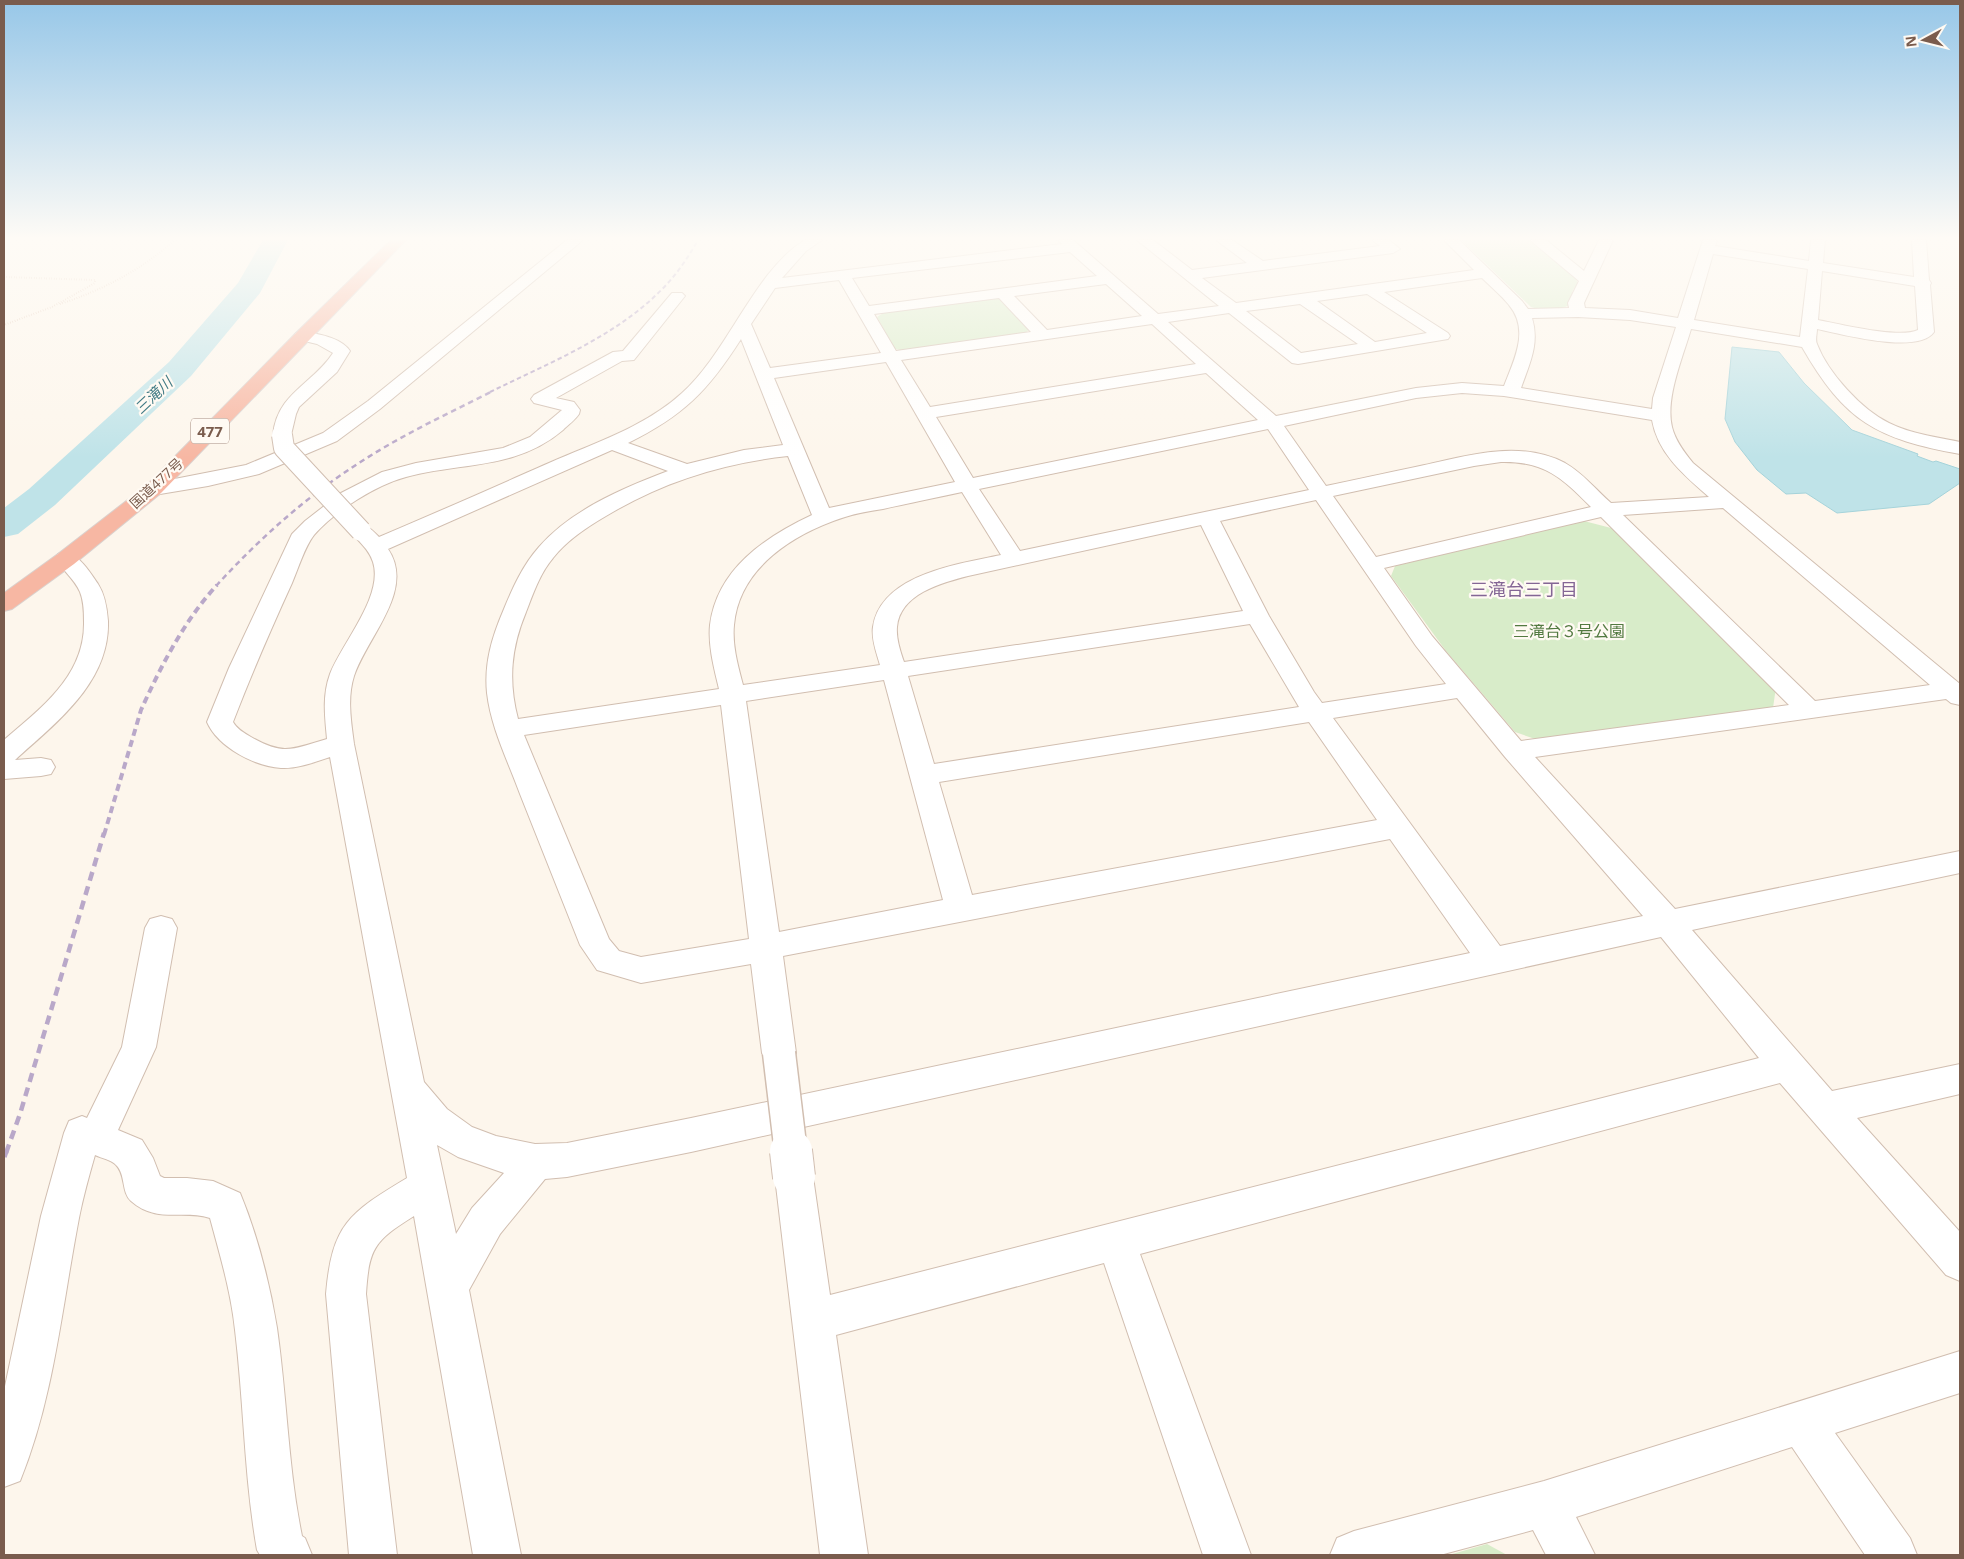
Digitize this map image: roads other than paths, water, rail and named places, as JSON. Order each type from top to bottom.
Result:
[{"type":"highway","name":"国道477号","points":[[4,604],[66,559],[154,489],[325,313]]},
{"type":"street","points":[[154,489],[252,470],[330,437],[374,405],[487,313]]},
{"type":"street","points":[[341,744],[299,757],[274,758],[236,740],[223,730],[220,722],[241,668],[303,534],[312,525],[357,492],[390,475],[501,454],[524,447],[538,440],[570,414],[571,410],[568,406],[540,399],[619,356],[628,356],[663,313]]},
{"type":"street","points":[[368,538],[612,443],[653,422],[681,403],[703,382],[751,313]]},
{"type":"street","points":[[866,313],[967,485],[1014,559]]},
{"type":"street","points":[[1022,313],[1043,335]]},
{"type":"street","points":[[1147,313],[1274,424],[1424,641],[1514,751],[1668,923],[1787,1066],[1960,1260]]},
{"type":"street","points":[[764,374],[1201,313]]},
{"type":"street","points":[[1238,313],[1298,359],[1442,336],[1406,313]]},
{"type":"street","points":[[1323,313],[1372,347]]},
{"type":"street","points":[[1511,391],[1530,335],[1524,314],[1558,313]]},
{"type":"street","points":[[1591,313],[1630,315],[1808,343]]},
{"type":"street","points":[[1687,313],[1662,398],[1659,416],[1663,430],[1672,448],[1686,467],[1956,693]]},
{"type":"street","points":[[1811,313],[1808,343],[1837,389],[1869,418],[1883,427],[1916,440],[1960,448]]},
{"type":"street","points":[[1810,323],[1893,338],[1918,338],[1926,332],[1925,313]]},
{"type":"street","points":[[743,324],[823,518]]},
{"type":"street","points":[[302,336],[322,340],[342,351],[332,367],[307,388],[288,409],[282,425],[284,448],[368,538],[385,564],[386,578],[383,591],[352,653],[338,689],[337,709],[341,744],[448,1287],[498,1555]]},
{"type":"street","points":[[926,414],[1209,368]]},
{"type":"street","points":[[844,1555],[733,696],[722,641],[722,624],[726,606],[732,590],[741,575],[767,548],[786,536],[840,511],[1274,424],[1416,393],[1462,388],[1511,391],[1659,416]]},
{"type":"street","points":[[612,443],[685,470]]},
{"type":"street","points":[[796,450],[734,457],[685,470],[643,488],[590,517],[553,545],[539,561],[506,630],[499,655],[497,682],[501,706],[508,729],[596,945],[608,961],[641,970],[765,949],[792,941],[1397,827]]},
{"type":"street","points":[[962,909],[888,650],[885,627],[890,612],[900,599],[916,586],[938,577],[1014,559],[1474,460],[1514,455],[1541,460],[1570,475],[1809,710]]},
{"type":"street","points":[[1370,565],[1606,510],[1727,502]]},
{"type":"street","points":[[1206,517],[1257,616],[1304,696],[1493,961]]},
{"type":"street","points":[[4,755],[74,687],[87,670],[96,647],[98,635],[97,621],[90,590],[66,559]]},
{"type":"street","points":[[508,729],[1257,616]]},
{"type":"street","points":[[924,775],[1464,689]]},
{"type":"street","points":[[1514,751],[1809,710],[1956,693]]},
{"type":"street","points":[[4,770],[41,767]]},
{"type":"street","points":[[409,1090],[437,1124],[460,1141],[509,1157],[534,1162],[567,1160],[1960,862]]},
{"type":"street","points":[[96,1139],[139,1047],[161,928]]},
{"type":"street","points":[[814,1320],[1787,1066]]},
{"type":"street","points":[[1826,1109],[1960,1079]]},
{"type":"street","points":[[4,1464],[21,1410],[60,1216],[82,1134],[129,1152],[140,1171],[143,1188],[160,1197],[187,1196],[213,1199],[226,1206],[243,1267],[256,1327],[273,1513],[281,1550],[288,1555]]},
{"type":"street","points":[[448,1287],[486,1221],[525,1177],[534,1162]]},
{"type":"street","points":[[373,1555],[347,1304],[346,1270],[350,1252],[358,1235],[373,1221],[427,1187]]},
{"type":"street","points":[[1116,1242],[1227,1555]]},
{"type":"street","points":[[1354,1555],[1544,1504],[1960,1372]]},
{"type":"street","points":[[1801,1422],[1893,1555]]},
{"type":"street","points":[[1544,1504],[1571,1555]]},
{"type":"water","points":[[1732,347],[1779,352],[1804,383],[1852,430],[1918,454],[1917,456],[1933,462],[1936,461],[1960,469],[1960,483],[1929,504],[1837,513],[1806,493],[1786,494],[1757,470],[1735,442],[1725,419]]},
{"type":"waterway","name":"三滝川","points":[[4,526],[42,497],[180,369],[228,313]]},
{"type":"railway","points":[[490,392],[584,346],[635,313]]},
{"type":"railway","points":[[216,586],[285,519],[342,474],[394,442],[493,391]]},
{"type":"railway","points":[[104,835],[141,710],[174,644],[194,614],[217,585]]},
{"type":"railway","points":[[6,1153],[20,1114],[104,833]]},
{"type":"railway","points":[[4,1157],[6,1151]]},
{"type":"district","name":"三滝台三丁目","points":[[1524,589]]},
{"type":"park label","name":"三滝台３号公園","points":[[1569,631]]}]
